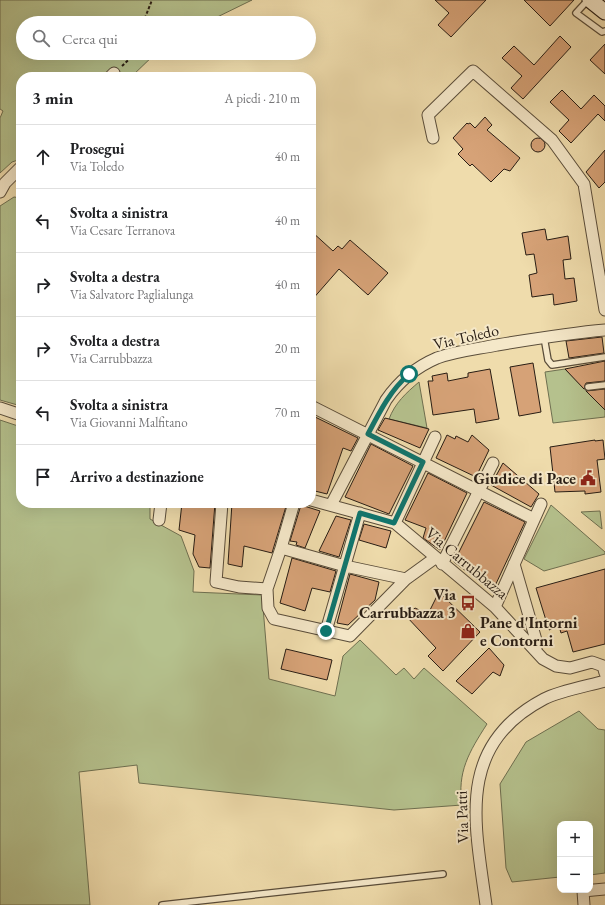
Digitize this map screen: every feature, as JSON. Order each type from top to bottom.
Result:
[{"type":"main road","points":[[589,0],[605,12]]},
{"type":"street","points":[[433,138],[428,115],[473,71],[552,140],[562,151],[584,184],[605,310]]},
{"type":"street","points":[[0,192],[5,183],[16,172]]},
{"type":"street","name":"Via Toledo","points":[[331,505],[368,434],[396,386],[409,374],[438,358],[459,352],[544,337],[605,330]]},
{"type":"street","points":[[0,408],[16,413]]},
{"type":"street","points":[[316,408],[534,519]]},
{"type":"street","points":[[394,523],[435,436]]},
{"type":"street","points":[[293,508],[267,589],[268,608],[274,619],[350,636],[406,579],[439,561],[493,463]]},
{"type":"street","name":"Via Carrubbazza","points":[[316,501],[394,523],[495,607],[543,659],[556,666],[570,668],[592,662],[603,666],[605,673]]},
{"type":"street","points":[[495,607],[541,504]]},
{"type":"street","points":[[159,520],[160,508]]},
{"type":"street","points":[[222,508],[216,582],[239,587],[267,589]]},
{"type":"street","points":[[326,631],[360,513]]},
{"type":"street","points":[[281,548],[345,566],[406,579]]},
{"type":"street","points":[[514,564],[536,640],[536,651]]},
{"type":"street","name":"Via Patti","points":[[486,905],[475,803],[478,778],[486,754],[502,732],[522,712],[533,705],[545,698],[605,681]]},
{"type":"street","points":[[593,890],[605,889]]},
{"type":"street","points":[[583,893],[584,905]]},
{"type":"lane","points":[[589,0],[576,14],[602,32],[605,31]]},
{"type":"lane","points":[[544,337],[548,360],[552,365],[605,357]]},
{"type":"lane","points":[[588,387],[605,385]]},
{"type":"lane","points":[[162,905],[443,874]]},
{"type":"path","points":[[146,16],[152,0]]},
{"type":"path","points":[[115,72],[128,60]]},
{"type":"green space","points":[[0,0],[252,0],[219,16],[16,16],[16,60],[149,60],[136,72],[120,72],[114,67],[108,72],[16,72],[16,161],[12,162],[0,173],[0,118],[3,111],[0,109]]},
{"type":"green space","points":[[14,197],[16,197],[16,405],[0,400],[0,206]]},
{"type":"green space","points":[[565,369],[605,410],[605,417],[553,423],[545,372]]},
{"type":"green space","points":[[419,382],[427,428],[389,419],[394,408],[401,399]]},
{"type":"green space","points":[[0,420],[16,425],[16,508],[150,508],[150,519],[181,536],[194,571],[193,592],[262,595],[269,679],[335,696],[343,656],[360,640],[396,675],[404,668],[414,679],[424,668],[487,724],[470,753],[463,772],[461,782],[462,805],[394,810],[139,783],[137,765],[79,772],[90,905],[0,905]]},
{"type":"green space","points":[[551,505],[605,552],[605,554],[544,571],[524,559]]},
{"type":"green space","points":[[600,511],[602,529],[581,512]]},
{"type":"green space","points":[[579,711],[598,729],[605,730],[605,873],[593,875],[593,821],[557,821],[557,877],[512,882],[506,868],[500,784],[526,742]]},
{"type":"building","points":[[435,0],[486,0],[451,37],[438,25],[449,13]]},
{"type":"building","points":[[524,0],[574,0],[550,26]]},
{"type":"building","points":[[560,36],[571,47],[523,99],[511,88],[522,76],[502,58],[514,46],[534,65]]},
{"type":"building","points":[[605,44],[605,74],[590,60]]},
{"type":"building","points":[[562,90],[581,109],[594,95],[605,106],[605,121],[598,114],[571,143],[559,131],[569,120],[550,102]]},
{"type":"building","points":[[485,117],[492,125],[487,130],[520,158],[510,171],[504,169],[491,182],[472,164],[470,166],[458,154],[463,149],[453,138],[467,123],[470,123],[475,128]]},
{"type":"building","points":[[535,138],[541,138],[545,142],[545,148],[541,152],[535,152],[531,148],[531,142]]},
{"type":"building","points":[[605,150],[605,182],[599,188],[586,172]]},
{"type":"building","points":[[545,229],[547,240],[568,236],[571,259],[563,260],[565,279],[574,278],[577,301],[554,305],[553,294],[532,297],[529,275],[537,273],[534,254],[526,255],[522,233]]},
{"type":"building","points":[[316,236],[333,251],[338,246],[342,249],[350,240],[388,273],[368,295],[339,269],[316,295]]},
{"type":"building","points":[[602,337],[604,353],[569,358],[566,341]]},
{"type":"building","points":[[605,361],[605,381],[586,383],[584,389],[565,369]]},
{"type":"building","points":[[533,363],[541,412],[519,416],[510,367]]},
{"type":"building","points":[[490,369],[499,419],[476,423],[474,409],[433,415],[428,381],[433,381],[432,376],[447,373],[448,381],[468,377],[468,373]]},
{"type":"building","points":[[605,389],[605,410],[586,391]]},
{"type":"building","points":[[316,417],[358,438],[351,451],[343,448],[327,494],[316,491]]},
{"type":"building","points":[[385,418],[429,429],[420,448],[378,430]]},
{"type":"building","points":[[447,435],[455,439],[456,436],[468,442],[472,435],[489,450],[476,477],[436,458]]},
{"type":"building","points":[[603,440],[605,459],[597,460],[601,492],[585,494],[585,491],[555,492],[550,447]]},
{"type":"building","points":[[371,444],[413,466],[389,514],[345,497]]},
{"type":"building","points":[[503,463],[539,494],[531,507],[491,485]]},
{"type":"building","points":[[428,473],[467,493],[440,550],[423,538],[426,528],[405,520]]},
{"type":"building","points":[[484,502],[525,522],[494,588],[478,580],[454,562]]},
{"type":"building","points":[[181,508],[215,508],[210,568],[199,567],[193,554],[195,535],[179,530]]},
{"type":"building","points":[[232,508],[286,508],[272,553],[244,546],[242,567],[228,564]]},
{"type":"building","points":[[300,508],[310,508],[320,511],[305,548],[296,545],[297,542],[290,541]]},
{"type":"building","points":[[336,516],[351,520],[339,557],[319,551]]},
{"type":"building","points":[[364,524],[391,531],[386,548],[359,540]]},
{"type":"building","points":[[292,558],[336,571],[330,592],[312,588],[305,611],[280,603]]},
{"type":"building","points":[[605,569],[605,644],[573,652],[567,631],[561,633],[559,626],[549,630],[536,588]]},
{"type":"building","points":[[350,574],[379,582],[375,600],[348,625],[337,623]]},
{"type":"building","points":[[439,592],[480,632],[443,671],[428,656],[436,648],[406,616],[415,608],[428,614]]},
{"type":"building","points":[[489,648],[504,665],[500,676],[493,672],[472,694],[456,681]]},
{"type":"building","points":[[286,649],[332,660],[327,680],[281,669]]},
{"type":"place","name":"Giudice di Pace","points":[[588,478]]},
{"type":"place","name":"Via Carrubbazza 3","points":[[468,603]]},
{"type":"place","name":"Pane d'Intorni e Contorni","points":[[468,631]]},
{"type":"route","points":[[326,631],[360,513],[394,523],[423,462],[368,434],[386,400],[396,386],[409,374]]}]
